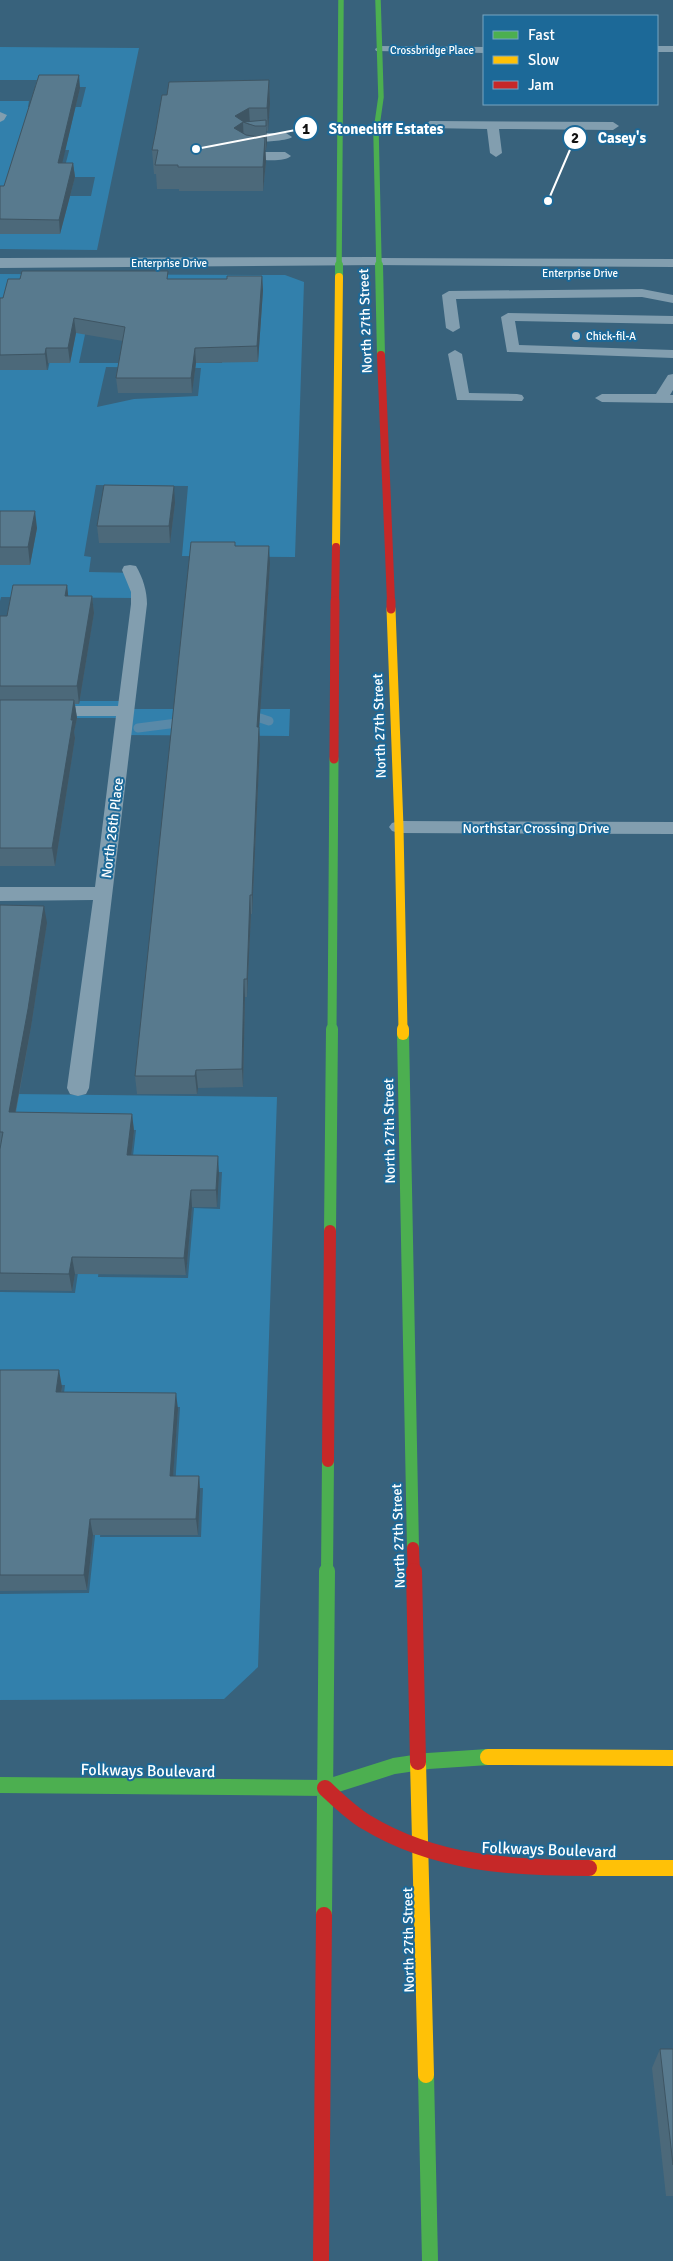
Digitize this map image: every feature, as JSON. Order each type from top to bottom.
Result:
[{"type":"main road","name":"North 27th Street","points":[[321,2261],[341,0]]},
{"type":"main road","name":"North 27th Street","points":[[378,0],[381,97],[376,132],[378,268],[398,827],[409,1391],[430,2261]]},
{"type":"main road","name":"Folkways Boulevard","points":[[0,1785],[325,1788],[368,1773],[418,1762],[513,1756],[673,1758]]},
{"type":"main road","name":"Folkways Boulevard","points":[[325,1788],[364,1821],[402,1842],[456,1861],[519,1868],[673,1868]]},
{"type":"street","name":"Enterprise Drive","points":[[0,263],[339,264],[378,268]]},
{"type":"lane","points":[[658,49],[673,49]]},
{"type":"lane","name":"Crossbridge Place","points":[[380,50],[483,50]]},
{"type":"lane","points":[[430,125],[613,126]]},
{"type":"lane","points":[[493,126],[496,153]]},
{"type":"lane","points":[[285,156],[254,156],[243,146],[251,137],[286,137]]},
{"type":"lane","name":"Enterprise Drive","points":[[378,268],[673,263]]},
{"type":"lane","name":"Enterprise Drive","points":[[378,268],[673,273]]},
{"type":"lane","points":[[453,328],[449,295],[642,293],[673,299]]},
{"type":"lane","points":[[495,295],[498,312],[508,317],[673,320]]},
{"type":"lane","points":[[508,317],[512,349],[673,354]]},
{"type":"lane","points":[[454,354],[462,397],[517,398]]},
{"type":"lane","points":[[602,398],[667,398],[673,378]]},
{"type":"lane","name":"North 26th Place","points":[[78,1088],[140,597],[138,585],[130,570]]},
{"type":"lane","points":[[0,711],[125,711]]},
{"type":"lane","name":"Northstar Crossing Drive","points":[[398,827],[673,828]]},
{"type":"lane","points":[[0,894],[104,893]]},
{"type":"shaded area","points":[[0,47],[139,48],[97,250],[0,249],[0,101],[29,101],[28,107],[81,107],[86,87],[35,87],[37,80],[0,80]],"holes":[[[16,150],[69,150],[69,151],[63,174]],[[57,177],[95,177],[91,196],[52,196]]]},
{"type":"shaded area","points":[[0,274],[285,275],[304,282],[295,557],[182,556],[188,486],[96,485],[84,556],[91,557],[89,572],[138,573],[135,598],[1,597],[0,601],[0,370],[48,370],[56,332],[0,354]],"holes":[[[226,315],[222,363],[179,363]],[[87,325],[140,326],[133,363],[79,363]],[[106,367],[201,368],[198,396],[134,399],[97,407]]]},
{"type":"shaded area","points":[[0,701],[126,701],[126,709],[290,709],[289,736],[120,735],[122,718],[0,718]]},
{"type":"shaded area","points":[[0,1086],[16,1086],[15,1094],[277,1097],[258,1667],[224,1699],[0,1700],[0,1594],[89,1593],[99,1498],[0,1497],[0,1473],[54,1473],[65,1385],[0,1384],[0,1292],[75,1293],[86,1218],[0,1215],[0,1197],[128,1199],[136,1130],[8,1128],[0,1170]],"holes":[[[136,1171],[222,1172],[220,1209],[194,1208],[188,1278],[98,1277],[106,1203],[131,1202]],[[84,1407],[180,1407],[175,1488],[203,1488],[201,1537],[100,1537],[104,1493],[74,1492]]]},
{"type":"building","points":[[39,75],[79,75],[58,163],[73,163],[59,220],[0,219],[0,186],[4,186]]},
{"type":"building","points":[[269,80],[267,108],[249,108],[235,116],[244,122],[266,120],[266,126],[255,126],[243,122],[234,128],[246,135],[265,138],[263,167],[178,167],[178,165],[155,165],[158,150],[152,150],[162,95],[167,95],[169,82]]},
{"type":"building","points":[[22,271],[168,271],[167,279],[227,279],[227,276],[262,276],[257,346],[195,348],[191,378],[116,378],[125,327],[74,318],[68,348],[46,348],[45,354],[0,355],[0,298],[3,298],[8,279],[20,279]]},
{"type":"building","points":[[104,485],[174,486],[169,526],[97,526]]},
{"type":"building","points":[[0,511],[35,511],[28,547],[0,547]]},
{"type":"building","points":[[191,542],[235,542],[235,546],[269,546],[257,727],[259,727],[252,895],[250,895],[247,979],[244,979],[242,1069],[196,1070],[195,1076],[135,1076]]},
{"type":"building","points":[[13,585],[67,585],[65,596],[92,596],[77,686],[0,686],[0,616],[7,616]]},
{"type":"building","points":[[0,700],[74,700],[71,720],[73,720],[52,848],[0,848]]},
{"type":"building","points":[[0,905],[44,906],[9,1112],[132,1114],[127,1155],[218,1156],[216,1190],[191,1190],[184,1258],[72,1257],[69,1274],[0,1273],[0,1149],[3,1132],[0,1132]]},
{"type":"building","points":[[0,1370],[59,1370],[56,1392],[176,1393],[170,1476],[199,1476],[196,1519],[90,1519],[84,1575],[0,1575]]},
{"type":"building","points":[[660,2049],[673,2049],[673,2165]]},
{"type":"waterway","points":[[246,720],[260,718],[269,721]]},
{"type":"waterway","points":[[138,728],[185,722]]},
{"type":"traffic: fast","points":[[339,277],[341,0]]},
{"type":"traffic: fast","points":[[378,0],[381,97],[376,132],[381,355]]},
{"type":"traffic: fast","points":[[330,1231],[334,759]]},
{"type":"traffic: fast","points":[[403,1034],[413,1548]]},
{"type":"traffic: fast","points":[[324,1915],[328,1461]]},
{"type":"traffic: fast","points":[[0,1785],[325,1788],[394,1766],[428,1761],[488,1757]]},
{"type":"traffic: fast","points":[[426,2075],[430,2261]]},
{"type":"traffic: slow","points":[[336,547],[339,277]]},
{"type":"traffic: slow","points":[[391,609],[399,827],[403,1034]]},
{"type":"traffic: slow","points":[[488,1757],[673,1758]]},
{"type":"traffic: slow","points":[[418,1762],[426,2075]]},
{"type":"traffic: slow","points":[[589,1868],[673,1868]]},
{"type":"traffic: jam","points":[[381,355],[391,609]]},
{"type":"traffic: jam","points":[[334,759],[336,547]]},
{"type":"traffic: jam","points":[[328,1461],[330,1231]]},
{"type":"traffic: jam","points":[[413,1548],[418,1762]]},
{"type":"traffic: jam","points":[[325,1788],[366,1822],[420,1849],[447,1857],[501,1866],[589,1868]]},
{"type":"traffic: jam","points":[[321,2261],[324,1915]]},
{"type":"place","name":"Stonecliff Estates","points":[[196,149]]},
{"type":"place","name":"Casey's","points":[[548,201]]},
{"type":"place","name":"Chick-fil-A","points":[[576,336]]}]
